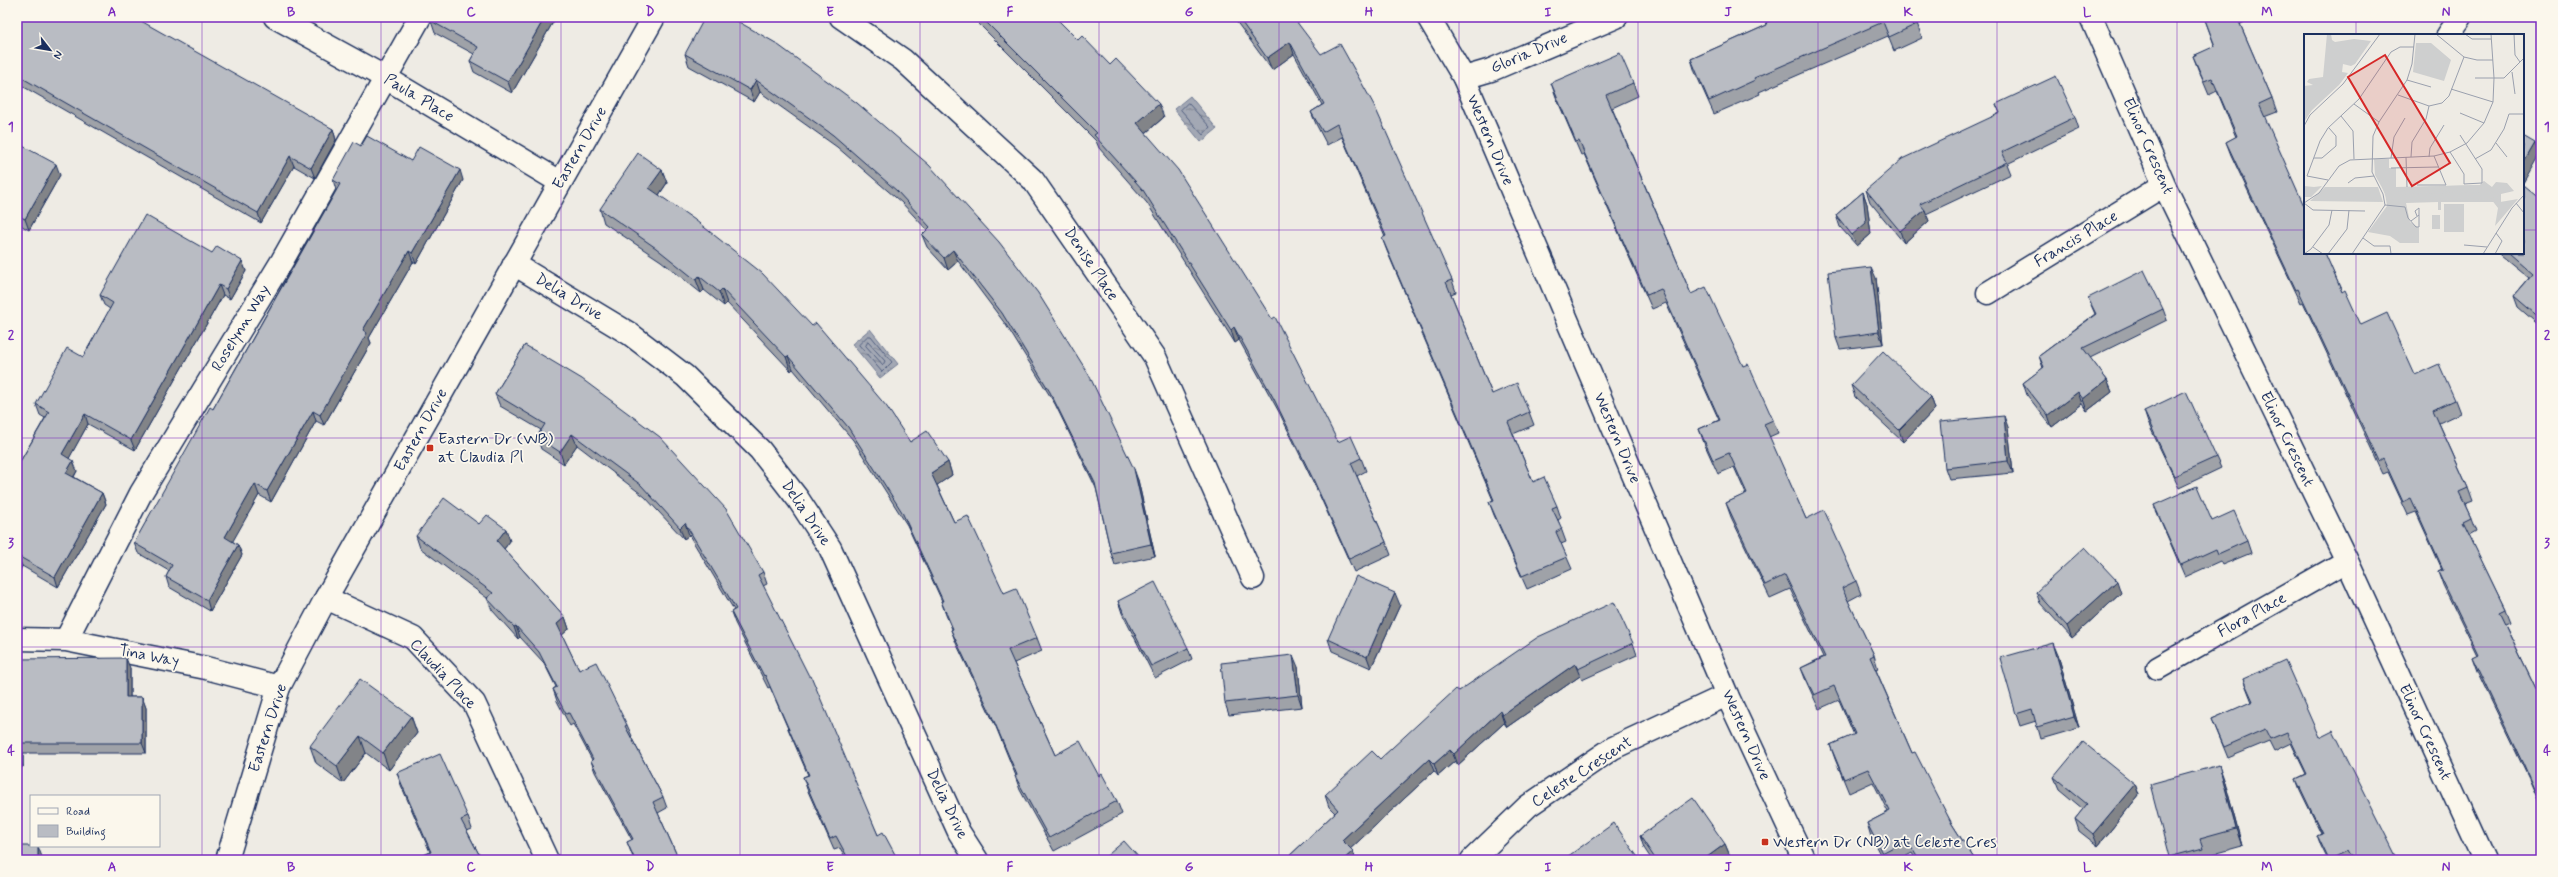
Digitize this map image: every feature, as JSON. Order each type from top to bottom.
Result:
[{"type":"street","name":"Paula Place","points":[[275,17],[386,78],[560,182]]},
{"type":"street","name":"Roselynn Way","points":[[66,640],[142,493],[282,261],[420,17]]},
{"type":"street","name":"Eastern Drive","points":[[227,860],[279,686],[326,598],[654,17]]},
{"type":"street","name":"Denise Place","points":[[841,17],[903,60],[1034,180],[1155,357],[1253,578]]},
{"type":"street","name":"Western Drive","points":[[1428,17],[1464,78],[1727,695],[1804,860]]},
{"type":"street","name":"Gloria Drive","points":[[1464,78],[1490,70],[1616,17]]},
{"type":"street","name":"Elinor Crescent","points":[[2091,17],[2164,185],[2347,561],[2484,860]]},
{"type":"street","points":[[2449,34],[2462,17]]},
{"type":"street","name":"Francis Place","points":[[1988,293],[2164,185]]},
{"type":"street","name":"Delia Drive","points":[[514,264],[630,334],[678,371],[765,456],[798,499],[830,548],[959,832],[977,860]]},
{"type":"street","name":"Flora Place","points":[[2158,668],[2347,561]]},
{"type":"street","name":"Claudia Place","points":[[326,598],[413,638],[474,703],[547,860]]},
{"type":"street","name":"Tina Way","points":[[17,639],[66,640],[206,668],[279,686]]},
{"type":"street","name":"Celeste Crescent","points":[[1472,860],[1528,806],[1613,748],[1727,695]]},
{"type":"water","points":[[1190,96],[1217,129],[1201,142],[1174,109]]},
{"type":"water","points":[[870,329],[898,364],[880,378],[852,344]]},
{"type":"building","points":[[17,17],[134,17],[333,129],[311,168],[290,156],[258,213],[17,75]]},
{"type":"building","points":[[434,17],[545,17],[508,82],[470,61],[478,47],[431,21]]},
{"type":"building","points":[[705,17],[730,17],[774,42],[857,103],[929,165],[999,242],[1038,293],[1089,375],[1134,469],[1151,544],[1111,553],[1095,483],[1050,392],[1002,313],[953,250],[944,258],[922,235],[930,227],[897,191],[833,135],[756,80],[750,90],[685,54]]},
{"type":"building","points":[[981,17],[1055,17],[1078,40],[1082,36],[1110,65],[1116,59],[1159,104],[1137,123],[1178,170],[1272,319],[1275,317],[1338,442],[1351,436],[1361,458],[1351,463],[1386,542],[1349,559],[1314,481],[1274,399],[1234,327],[1231,330],[1143,190],[1094,135],[1097,133]]},
{"type":"building","points":[[1238,17],[1293,17],[1321,54],[1340,44],[1374,105],[1452,280],[1446,282],[1492,394],[1517,383],[1529,412],[1508,422],[1533,482],[1544,477],[1557,506],[1552,508],[1562,529],[1556,532],[1567,557],[1522,576],[1489,502],[1494,500],[1382,238],[1386,236],[1337,124],[1323,132],[1311,112],[1324,104],[1290,42],[1267,58]]},
{"type":"building","points":[[1779,17],[1914,17],[1917,24],[1889,37],[1883,22],[1754,78],[1755,80],[1709,101],[1691,59],[1767,25],[1766,22]]},
{"type":"building","points":[[2204,17],[2237,17],[2272,98],[2259,104],[2304,206],[2304,254],[2325,254],[2342,292],[2345,290],[2361,325],[2387,313],[2415,375],[2439,364],[2455,400],[2433,410],[2468,488],[2459,492],[2471,518],[2463,522],[2505,609],[2499,612],[2541,699],[2541,805],[2472,657],[2478,654],[2438,571],[2443,569],[2411,498],[2403,502],[2383,458],[2379,461],[2298,289],[2296,290],[2226,142],[2237,136],[2212,78],[2204,81],[2193,56],[2215,46]]},
{"type":"building","points":[[1620,53],[1633,83],[1606,95],[1691,294],[1706,287],[1743,366],[1748,364],[1773,420],[1764,424],[1806,519],[1824,510],[1856,581],[1842,588],[1874,655],[1870,657],[1912,753],[1915,752],[1952,824],[1975,860],[1919,860],[1907,840],[1882,853],[1867,823],[1890,811],[1868,769],[1844,779],[1830,745],[1855,734],[1834,686],[1814,695],[1801,668],[1825,657],[1785,575],[1765,585],[1726,503],[1747,493],[1729,453],[1713,460],[1699,429],[1720,420],[1661,289],[1647,295],[1579,141],[1576,142],[1551,83]]},
{"type":"building","points":[[2056,76],[2075,117],[2002,152],[2007,162],[1920,204],[1925,210],[1900,231],[1866,190],[1902,159],[2000,113],[1996,104]]},
{"type":"building","points":[[367,136],[411,161],[419,147],[460,170],[412,253],[409,251],[363,330],[367,333],[320,415],[313,411],[267,491],[255,484],[225,537],[238,545],[207,600],[166,577],[172,565],[134,543],[210,407],[213,409],[340,184],[333,180],[354,142],[361,146]]},
{"type":"building","points":[[2524,137],[2535,143],[2524,162]]},
{"type":"building","points":[[17,143],[56,164],[25,219],[17,215]]},
{"type":"building","points":[[638,153],[662,170],[649,188],[695,220],[762,273],[812,326],[816,323],[887,407],[910,442],[927,431],[948,462],[931,473],[954,522],[968,516],[1004,593],[1016,588],[1037,638],[1008,650],[1055,755],[1080,741],[1099,776],[1102,774],[1117,801],[1049,838],[1015,776],[1017,775],[991,714],[951,630],[953,629],[941,601],[943,601],[902,512],[848,427],[788,356],[786,357],[722,289],[719,292],[699,276],[696,280],[656,248],[600,209]]},
{"type":"building","points":[[2524,186],[2541,200],[2541,319],[2514,296],[2533,274],[2510,254],[2524,254]]},
{"type":"building","points":[[1863,192],[1866,223],[1852,235],[1836,215]]},
{"type":"building","points":[[145,215],[212,253],[217,246],[242,261],[226,289],[219,285],[131,440],[85,414],[62,454],[73,461],[66,473],[102,493],[55,577],[18,556],[17,559],[17,467],[49,412],[36,404],[67,348],[83,357],[113,303],[100,295]]},
{"type":"building","points":[[1871,267],[1879,332],[1836,338],[1828,272]]},
{"type":"building","points":[[2144,270],[2163,309],[2083,348],[2107,380],[2083,399],[2078,392],[2048,415],[2023,383],[2044,367],[2039,356],[2096,314],[2088,298]]},
{"type":"building","points":[[525,345],[582,379],[660,437],[726,509],[763,572],[758,575],[809,676],[811,676],[878,835],[883,832],[898,860],[849,860],[836,836],[830,839],[803,777],[809,775],[765,675],[764,676],[731,612],[736,609],[685,523],[680,528],[641,485],[572,434],[560,452],[537,437],[545,424],[495,394]]},
{"type":"building","points":[[1883,351],[1931,397],[1899,430],[1851,385]]},
{"type":"building","points":[[2186,391],[2216,457],[2174,476],[2144,411]]},
{"type":"building","points":[[2004,416],[2008,461],[1945,468],[1940,422]]},
{"type":"building","points":[[2197,486],[2212,521],[2234,511],[2247,541],[2218,554],[2216,549],[2181,565],[2154,505]]},
{"type":"building","points":[[444,498],[479,524],[487,515],[506,529],[497,541],[565,617],[557,624],[579,670],[596,662],[627,725],[625,726],[663,797],[653,802],[679,860],[635,860],[627,842],[633,839],[591,761],[593,759],[569,713],[566,714],[553,689],[557,687],[539,652],[516,626],[514,627],[487,598],[493,593],[416,536]]},
{"type":"building","points":[[2085,547],[2117,581],[2067,626],[2036,592]]},
{"type":"building","points":[[1356,576],[1395,593],[1367,657],[1328,639]]},
{"type":"building","points":[[1155,582],[1188,648],[1151,666],[1118,601]]},
{"type":"building","points":[[1614,602],[1633,643],[1578,669],[1575,664],[1502,715],[1500,711],[1454,754],[1450,750],[1434,764],[1429,759],[1342,840],[1353,851],[1343,860],[1285,860],[1338,810],[1325,795],[1372,751],[1380,759],[1456,689],[1459,691],[1538,637]]},
{"type":"building","points":[[2053,643],[2074,716],[2037,727],[2032,709],[2016,714],[2000,658]]},
{"type":"building","points":[[1293,655],[1298,695],[1225,703],[1221,663]]},
{"type":"building","points":[[126,658],[126,697],[142,697],[142,743],[20,743],[19,757],[17,757],[17,659]]},
{"type":"building","points":[[2285,660],[2319,737],[2333,730],[2398,860],[2352,860],[2347,851],[2329,860],[2317,835],[2322,833],[2296,779],[2307,774],[2287,732],[2270,739],[2265,729],[2224,747],[2212,719],[2253,701],[2243,679]]},
{"type":"building","points":[[360,679],[411,716],[383,753],[360,736],[337,766],[310,746]]},
{"type":"building","points":[[2083,742],[2135,784],[2093,834],[2075,819],[2087,804],[2054,777]]},
{"type":"building","points":[[440,754],[468,817],[461,820],[482,860],[426,860],[424,855],[431,852],[397,773]]},
{"type":"building","points":[[2219,765],[2236,829],[2200,839],[2203,848],[2169,857],[2150,784]]},
{"type":"building","points":[[1693,798],[1725,844],[1703,860],[1656,860],[1640,836]]},
{"type":"building","points":[[1614,823],[1637,856],[1632,860],[1563,860],[1567,857]]},
{"type":"building","points":[[1124,841],[1141,860],[1102,860]]},
{"type":"building","points":[[17,846],[38,847],[38,859],[99,859],[99,860],[17,860]]},
{"type":"place","name":"Eastern Dr (WB) at Claudia Pl","points":[[430,448]]},
{"type":"place","name":"Western Dr (NB) at Celeste Cres","points":[[1765,842]]}]
